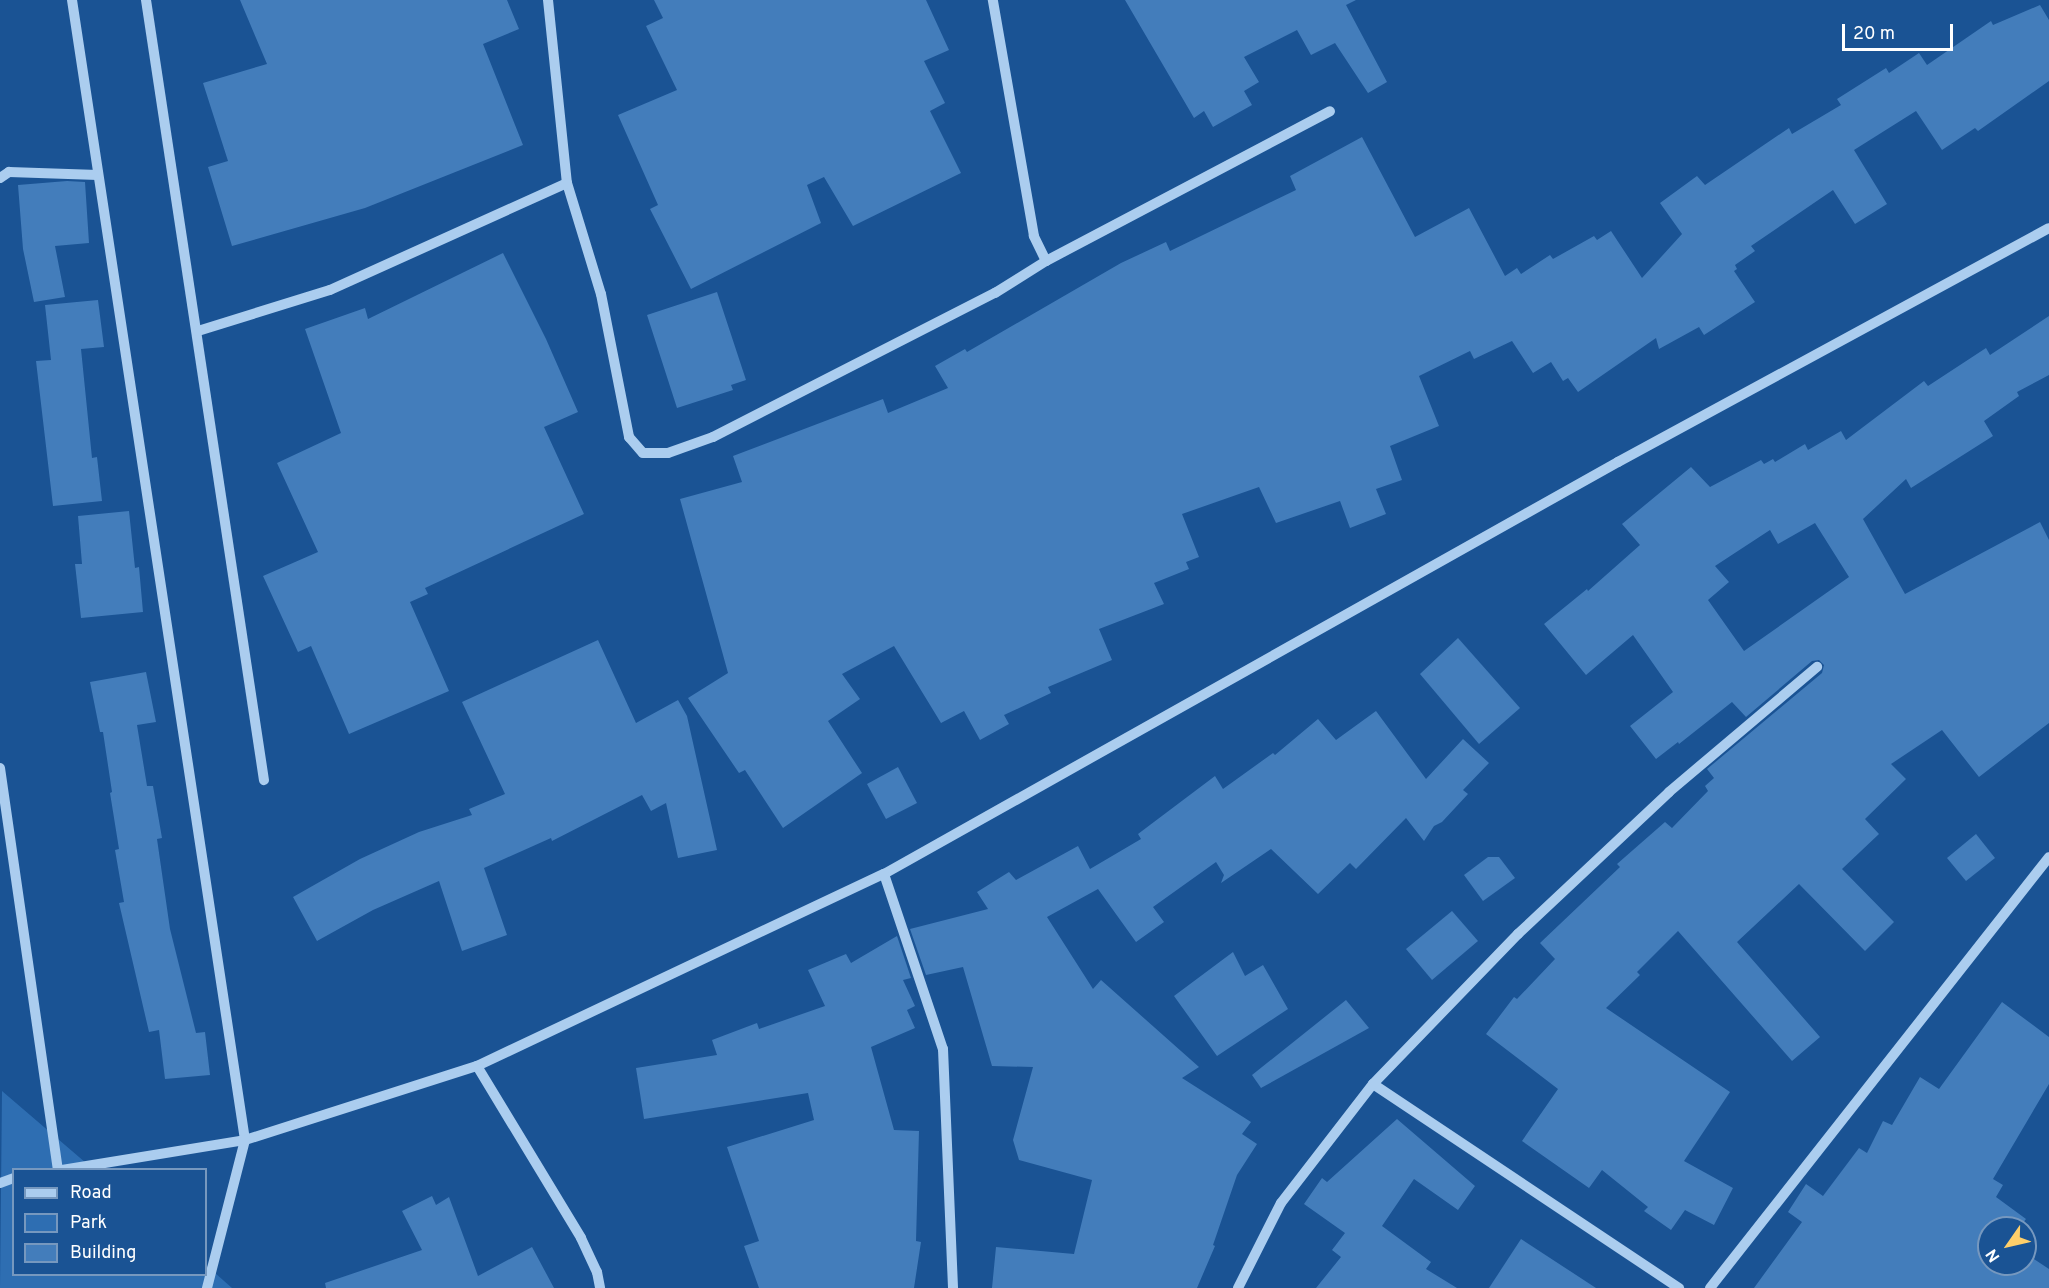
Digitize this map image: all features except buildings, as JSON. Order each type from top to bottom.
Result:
[{"type":"street","points":[[72,0],[246,1140],[207,1288]]},
{"type":"street","points":[[146,0],[198,331],[264,780]]},
{"type":"street","points":[[548,0],[567,183],[600,294],[629,437],[643,453],[668,453],[713,437],[995,293],[1046,261],[1330,111]]},
{"type":"street","points":[[993,0],[1034,236],[1046,261]]},
{"type":"street","points":[[0,178],[9,172],[98,175]]},
{"type":"street","points":[[198,331],[330,290],[567,183]]},
{"type":"street","points":[[72,1168],[246,1140],[477,1066],[884,874],[1607,467],[2049,228]]},
{"type":"street","points":[[1238,1288],[1281,1203],[1373,1084],[1543,911],[1669,792],[1817,667]]},
{"type":"street","points":[[0,768],[60,1168]]},
{"type":"street","points":[[1710,1288],[2049,857]]},
{"type":"street","points":[[884,874],[944,1049],[953,1288]]},
{"type":"street","points":[[477,1066],[581,1238],[597,1272],[600,1288]]},
{"type":"street","points":[[1373,1084],[1679,1288]]},
{"type":"green space","points":[[2,1091],[92,1168],[12,1168],[12,1276],[207,1276],[207,1266],[232,1288],[0,1288]]}]
